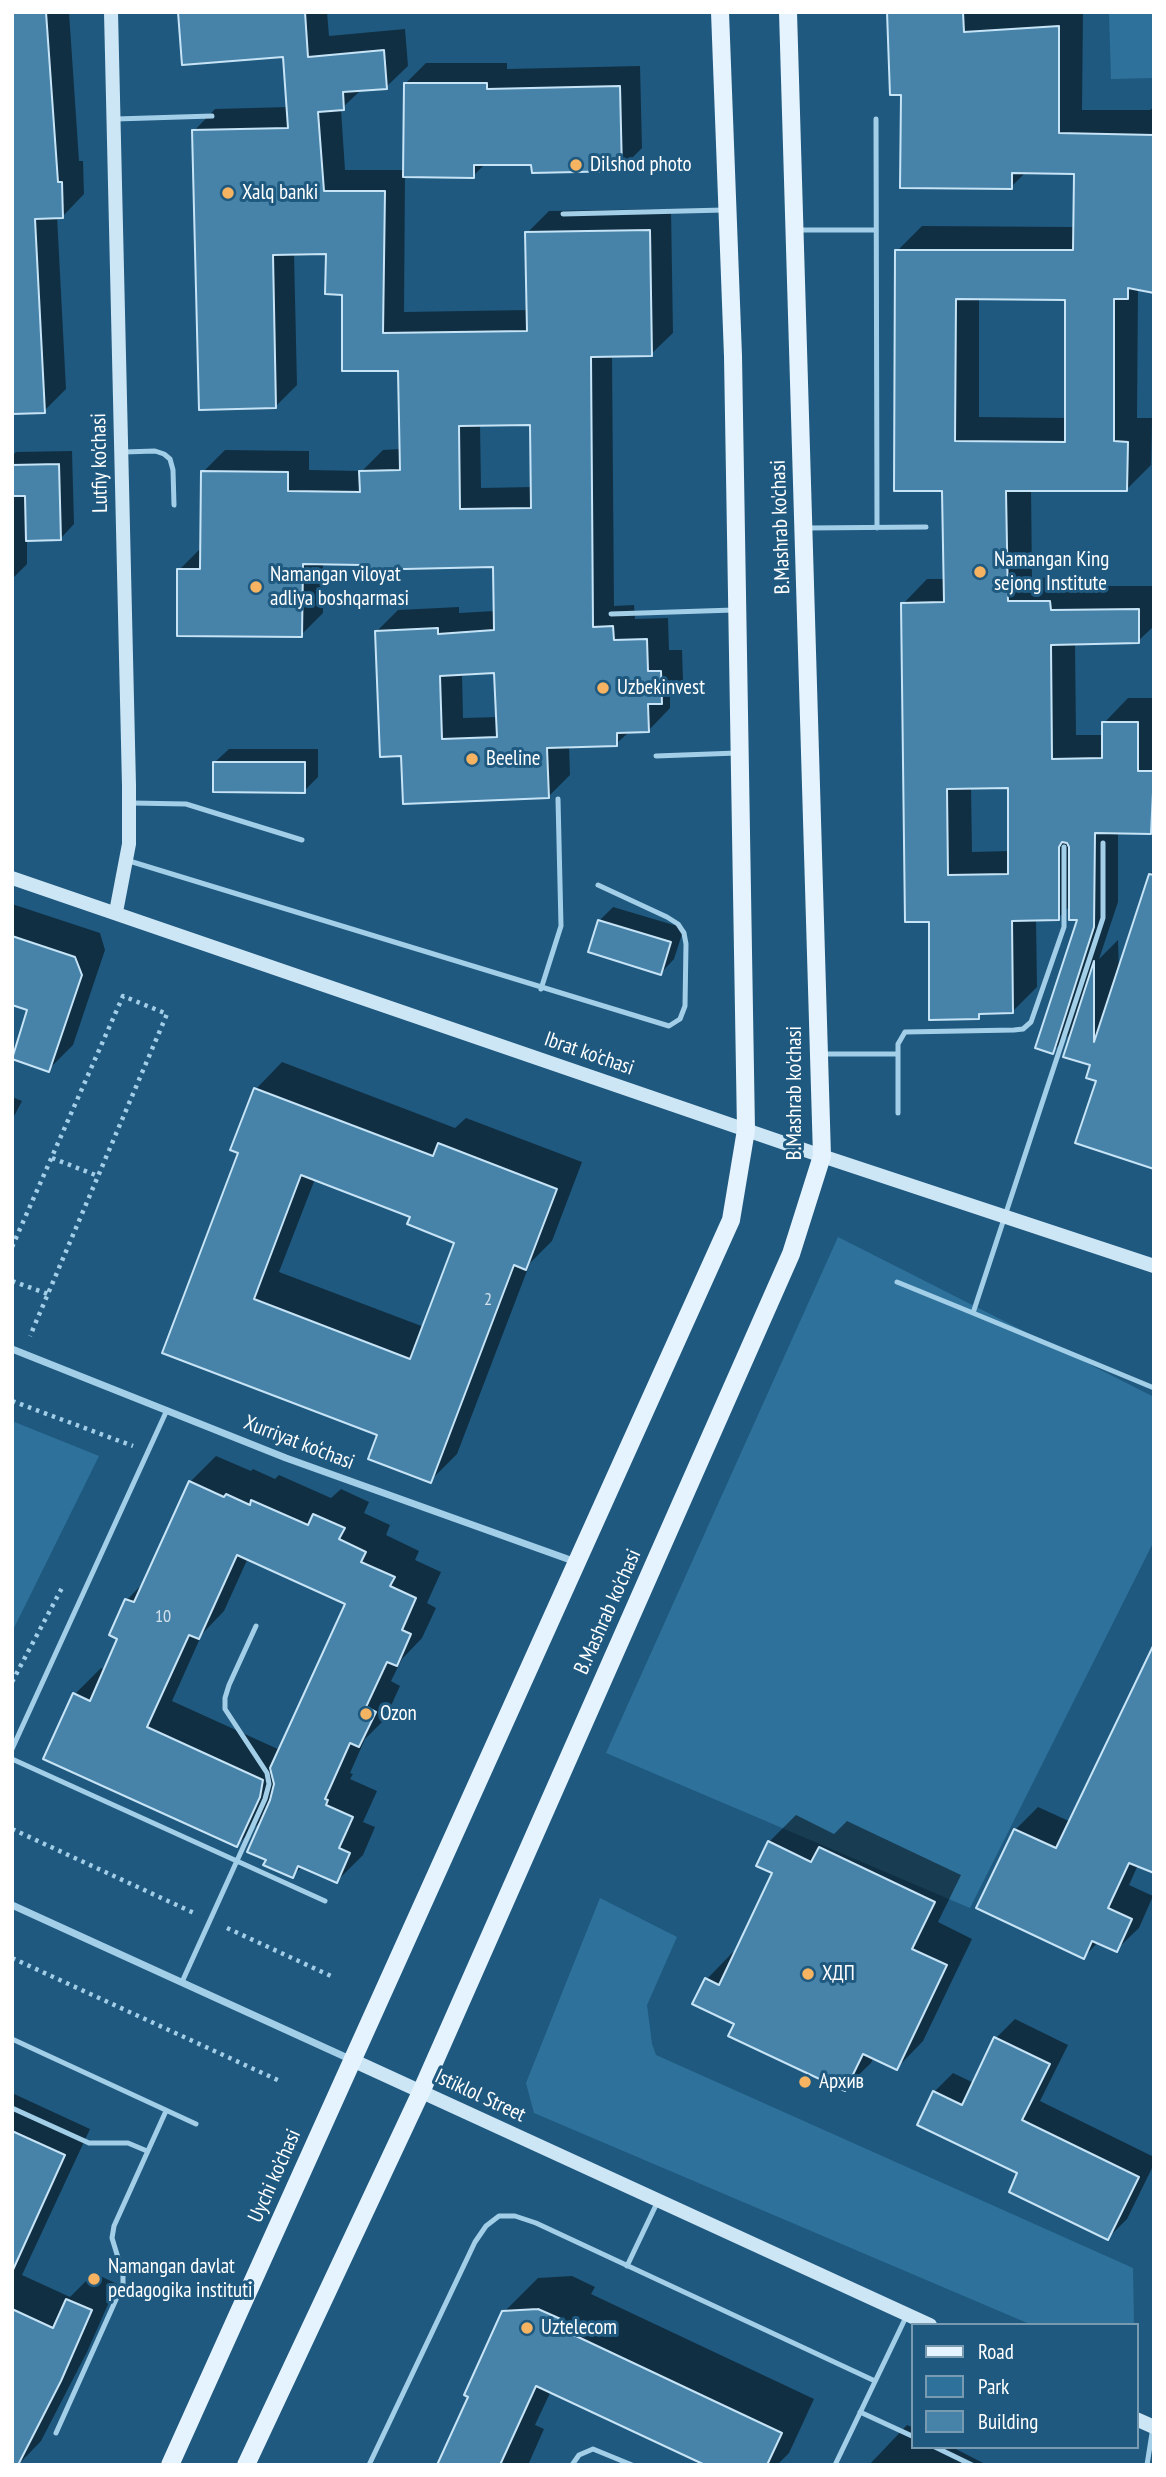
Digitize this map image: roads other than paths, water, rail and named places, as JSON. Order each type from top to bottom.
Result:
[{"type":"main road","name":"B.Mashrab ko'chasi","points":[[352,2060],[731,1220],[746,1130],[733,369],[720,12]]},
{"type":"main road","name":"B.Mashrab ko'chasi","points":[[421,2092],[791,1254],[822,1156],[788,12]]},
{"type":"main road","name":"Uychi ko’chasi","points":[[170,2465],[352,2060]]},
{"type":"main road","points":[[246,2465],[421,2092]]},
{"type":"street","name":"Lutfiy ko'chasi","points":[[111,12],[129,803],[129,844],[116,912]]},
{"type":"street","name":"Ibrat ko'chasi","points":[[12,878],[822,1156],[1154,1266]]},
{"type":"street","name":"Xurriyat ko‘chasi","points":[[12,1349],[286,1458],[577,1562]]},
{"type":"street","name":"Istiklol Street","points":[[12,1905],[926,2323]]},
{"type":"lane","points":[[113,119],[212,116]]},
{"type":"lane","points":[[876,118],[877,528]]},
{"type":"lane","points":[[563,214],[727,210]]},
{"type":"lane","points":[[794,230],[876,230]]},
{"type":"lane","points":[[121,452],[155,451],[170,459],[174,505]]},
{"type":"lane","points":[[803,528],[926,527]]},
{"type":"lane","points":[[611,614],[737,610]]},
{"type":"lane","points":[[656,756],[740,753]]},
{"type":"lane","points":[[541,989],[561,926],[558,799]]},
{"type":"lane","points":[[129,803],[186,804],[302,840]]},
{"type":"lane","points":[[973,1313],[1102,918],[1103,844]]},
{"type":"lane","points":[[898,1113],[898,1044],[905,1032],[1014,1030],[1023,1029],[1031,1023],[1064,927],[1064,847]]},
{"type":"lane","points":[[126,860],[669,1027],[680,1018],[685,1006],[684,933],[678,924],[667,916],[598,885]]},
{"type":"lane","points":[[819,1054],[898,1054]]},
{"type":"lane","points":[[897,1282],[1154,1388]]},
{"type":"lane","points":[[12,1749],[167,1410]]},
{"type":"lane","points":[[182,1982],[269,1784],[267,1773],[225,1709],[229,1685],[256,1626]]},
{"type":"lane","points":[[12,1759],[325,1901]]},
{"type":"lane","points":[[12,2039],[195,2124]]},
{"type":"lane","points":[[12,2108],[89,2143],[128,2143],[147,2151]]},
{"type":"lane","points":[[56,2432],[123,2284],[123,2274],[112,2238],[114,2226],[166,2111]]},
{"type":"lane","points":[[627,2266],[658,2200]]},
{"type":"lane","points":[[369,2465],[475,2242],[486,2226],[499,2217],[515,2216],[876,2381]]},
{"type":"lane","points":[[835,2465],[907,2314]]},
{"type":"lane","points":[[860,2412],[911,2436]]},
{"type":"lane","points":[[1147,2465],[1153,2425]]},
{"type":"lane","points":[[572,2465],[579,2455],[593,2449],[632,2465]]},
{"type":"lane","points":[[939,2449],[972,2465]]},
{"type":"place","name":"Dilshod photo","points":[[576,165]]},
{"type":"place","name":"Xalq banki","points":[[228,193]]},
{"type":"place","name":"Namangan King sejong Institute","points":[[980,572]]},
{"type":"place","name":"Namangan viloyat adliya boshqarmasi","points":[[256,587]]},
{"type":"place","name":"Uzbekinvest","points":[[603,688]]},
{"type":"place","name":"Beeline","points":[[472,759]]},
{"type":"place","name":"Ozon","points":[[366,1714]]},
{"type":"place","name":"ХДП","points":[[808,1974]]},
{"type":"place","name":"Архив","points":[[805,2082]]},
{"type":"place","name":"Namangan davlat pedagogika instituti","points":[[94,2279]]},
{"type":"place","name":"Uztelecom","points":[[527,2328]]}]
